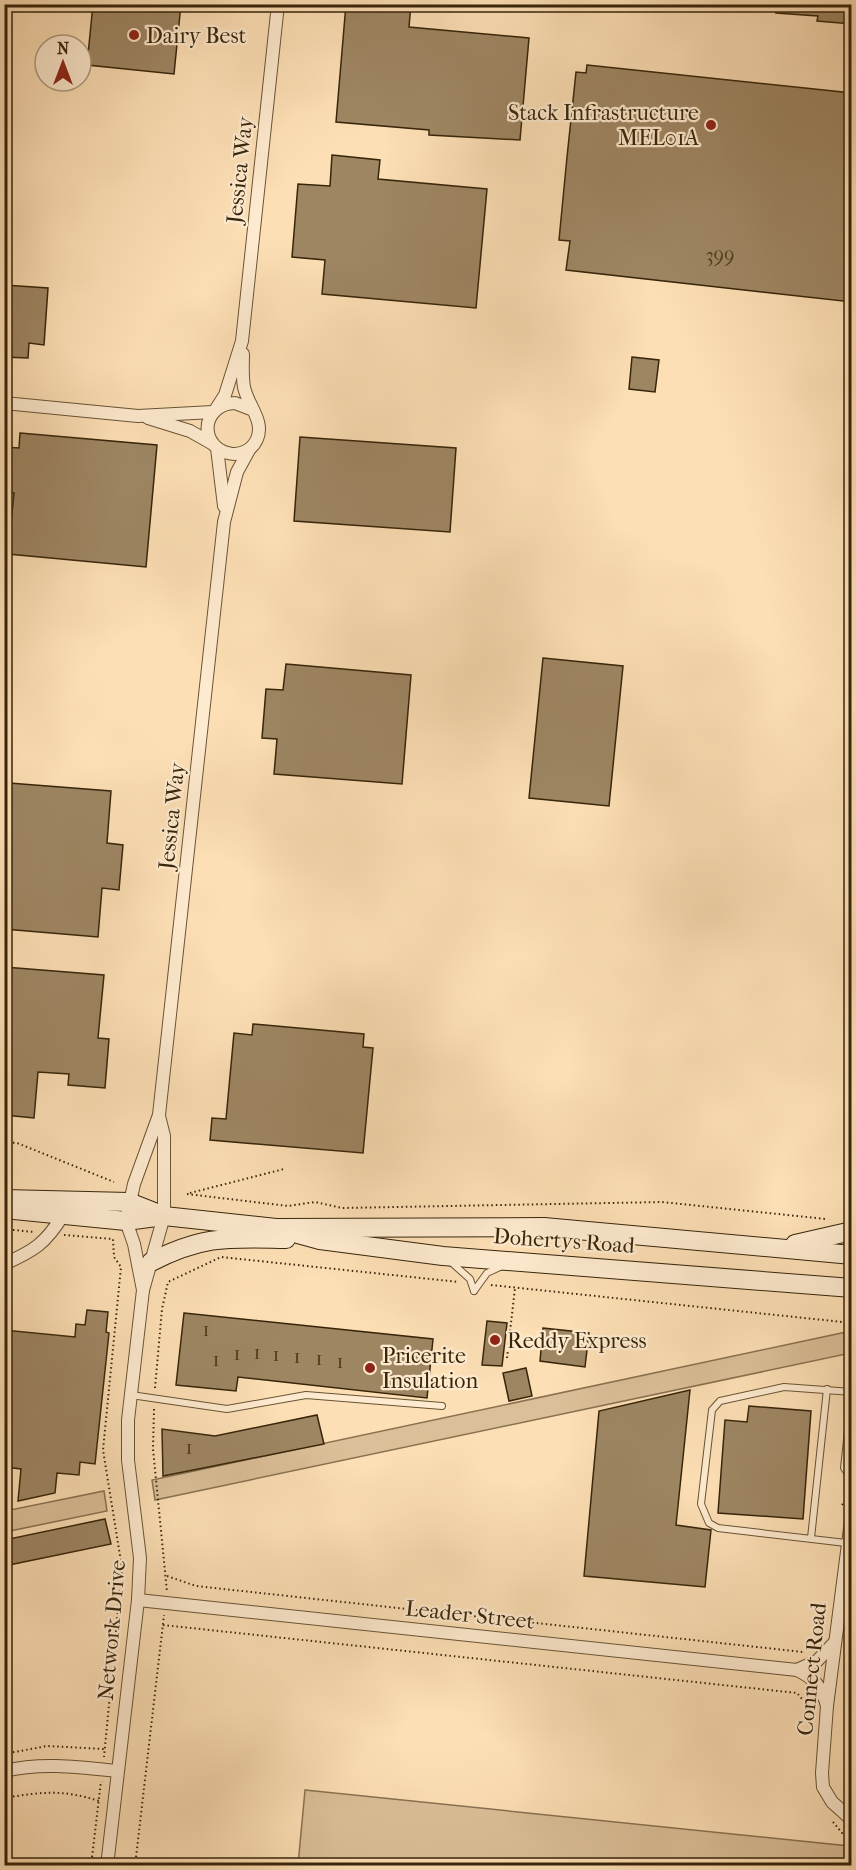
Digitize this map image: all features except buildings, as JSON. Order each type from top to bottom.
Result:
[{"type":"main road","name":"Dohertys Road","points":[[4,1199],[129,1202],[164,1216]]},
{"type":"main road","name":"Dohertys Road","points":[[4,1209],[126,1221],[164,1216],[276,1228],[544,1227],[852,1255]]},
{"type":"main road","name":"Dohertys Road","points":[[276,1228],[321,1240],[443,1256],[852,1288]]},
{"type":"main road","points":[[775,1249],[852,1231]]},
{"type":"main road","points":[[151,1262],[181,1247],[219,1238],[321,1240]]},
{"type":"street","name":"Jessica Way","points":[[253,410],[243,385],[242,341],[278,4]]},
{"type":"street","name":"Jessica Way","points":[[215,411],[225,395],[242,341]]},
{"type":"street","points":[[4,403],[138,416],[215,411],[235,402],[253,410],[260,431],[249,450],[233,454],[183,429],[138,416]]},
{"type":"street","points":[[215,411],[208,429],[215,446]]},
{"type":"street","name":"Jessica Way","points":[[215,446],[222,471],[224,522]]},
{"type":"street","name":"Jessica Way","points":[[126,1221],[129,1202],[159,1115],[224,522],[237,472],[249,450]]},
{"type":"street","name":"Jessica Way","points":[[159,1115],[164,1136],[164,1216]]},
{"type":"street","points":[[4,1263],[36,1250],[51,1234],[63,1215]]},
{"type":"street","name":"Network Drive","points":[[107,1866],[138,1600],[140,1558],[128,1461],[131,1395],[142,1290],[164,1216]]},
{"type":"street","name":"Network Drive","points":[[126,1221],[134,1244],[142,1290]]},
{"type":"street","name":"Connect Road","points":[[847,1512],[846,1543],[826,1706],[823,1787],[832,1802],[852,1820]]},
{"type":"street","name":"Leader Street","points":[[138,1600],[797,1670]]},
{"type":"street","points":[[797,1670],[817,1662],[834,1643]]},
{"type":"street","points":[[797,1670],[811,1677],[823,1691],[826,1706]]},
{"type":"street","points":[[4,1771],[24,1766],[56,1764],[117,1770]]},
{"type":"lane","points":[[443,1256],[475,1284],[487,1273],[514,1261]]},
{"type":"lane","points":[[846,1543],[718,1528],[709,1523],[700,1504],[712,1410],[720,1401],[784,1387],[852,1393],[844,1468],[852,1479]]},
{"type":"lane","points":[[811,1538],[827,1389]]},
{"type":"lane","points":[[131,1395],[227,1409],[306,1395],[442,1406]]},
{"type":"path","points":[[4,1142],[17,1143],[114,1182]]},
{"type":"path","points":[[284,1169],[187,1194],[288,1206],[315,1202],[342,1208],[662,1202],[832,1220]]},
{"type":"path","points":[[91,1866],[103,1769],[122,1568],[103,1450],[121,1267],[114,1257],[113,1239]]},
{"type":"path","points":[[135,1866],[166,1603],[166,1576],[153,1449],[154,1398],[162,1309],[168,1282],[221,1257],[852,1323]]},
{"type":"path","points":[[507,1358],[515,1288]]},
{"type":"path","points":[[847,1512],[843,1502],[852,1492]]},
{"type":"path","points":[[166,1576],[196,1587],[807,1652]]},
{"type":"path","points":[[162,1625],[797,1693],[820,1720]]},
{"type":"path","points":[[4,1754],[47,1746],[104,1749]]},
{"type":"path","points":[[4,1798],[46,1791],[62,1791],[99,1801]]},
{"type":"path","points":[[832,1820],[851,1844]]},
{"type":"shaded area","points":[[851,1331],[851,1353],[155,1500],[152,1480]]},
{"type":"shaded area","points":[[104,1491],[107,1511],[5,1532],[5,1511]]},
{"type":"shaded area","points":[[305,1790],[849,1846],[847,1865],[298,1865]]},
{"type":"place","name":"Dairy Best","points":[[134,35]]},
{"type":"place","name":"Stack Infrastructure MEL01A","points":[[711,125]]},
{"type":"place","name":"Reddy Express","points":[[495,1340]]},
{"type":"place","name":"Pricerite Insulation","points":[[370,1368]]}]
